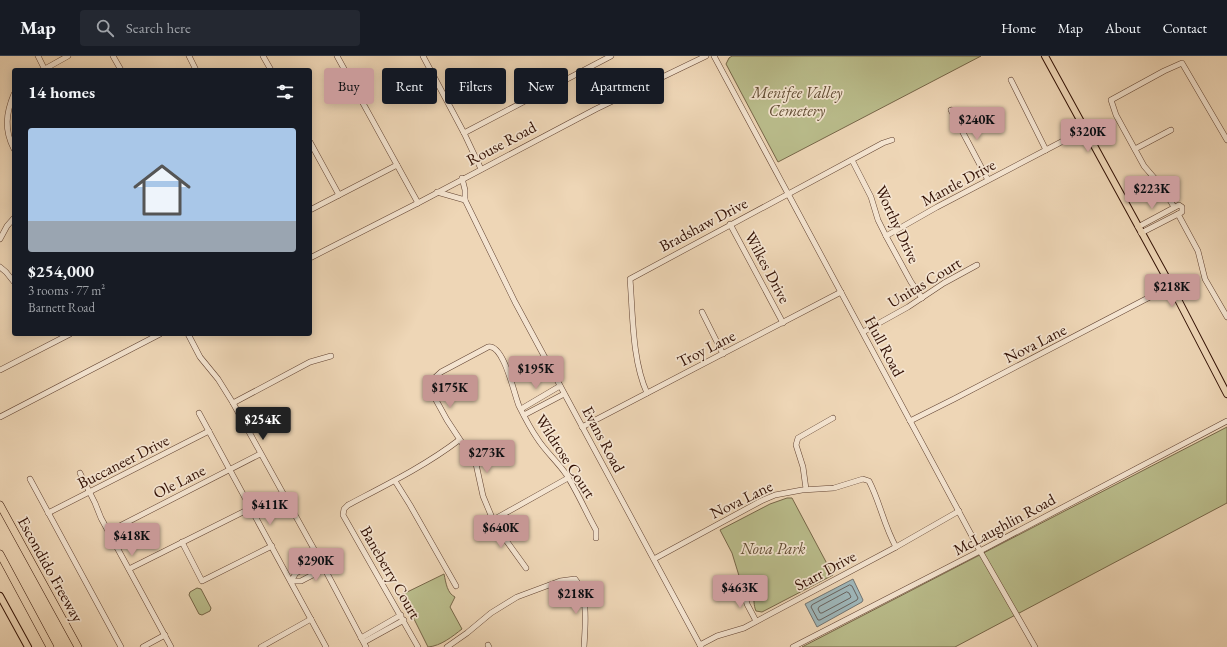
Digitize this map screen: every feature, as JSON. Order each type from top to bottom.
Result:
[{"type":"highway","name":"Escondido Freeway","points":[[0,504],[78,647]]},
{"type":"highway","points":[[0,554],[50,647]]},
{"type":"main road","points":[[1045,56],[1171,286],[1227,394]]},
{"type":"main road","points":[[0,596],[28,647]]},
{"type":"street","points":[[38,56],[43,68]]},
{"type":"street","points":[[47,68],[68,56]]},
{"type":"street","points":[[114,56],[120,68]]},
{"type":"street","points":[[189,56],[195,68]]},
{"type":"street","points":[[263,56],[270,68]]},
{"type":"street","points":[[337,56],[418,203]]},
{"type":"street","points":[[423,56],[464,133],[481,169]]},
{"type":"street","points":[[464,133],[611,56]]},
{"type":"street","name":"Rouse Road","points":[[312,257],[418,203],[462,178],[596,108],[706,56]]},
{"type":"street","name":"Hull Road","points":[[714,56],[789,193],[980,551],[1035,647]]},
{"type":"street","points":[[1174,207],[1162,187],[1144,166],[1116,115],[1111,100],[1182,62],[1227,140]]},
{"type":"street","points":[[1011,80],[1046,150]]},
{"type":"street","points":[[12,99],[6,120],[12,143]]},
{"type":"street","points":[[951,110],[988,180]]},
{"type":"street","name":"Mantle Drive","points":[[886,236],[988,180],[1086,129]]},
{"type":"street","points":[[1135,149],[1171,130]]},
{"type":"street","name":"Bradshaw Drive","points":[[647,393],[643,384],[636,356],[630,279],[730,224],[883,143],[892,140]]},
{"type":"street","points":[[312,146],[339,195]]},
{"type":"street","name":"Worthy Drive","points":[[852,160],[871,197],[878,220],[886,236],[911,282],[922,298]]},
{"type":"street","points":[[312,209],[398,165]]},
{"type":"street","name":"Evans Road","points":[[462,178],[465,190],[465,200],[515,302],[701,646]]},
{"type":"street","points":[[437,192],[465,200]]},
{"type":"street","points":[[1138,227],[1174,207],[1179,205],[1182,207],[1182,211],[1178,214],[1141,233]]},
{"type":"street","points":[[1178,214],[1198,251],[1205,279],[1227,317]]},
{"type":"street","points":[[0,239],[12,220]]},
{"type":"street","name":"Wilkes Drive","points":[[730,224],[783,323]]},
{"type":"street","name":"Unitas Court","points":[[863,332],[922,298],[944,283],[977,265]]},
{"type":"street","points":[[0,267],[12,280]]},
{"type":"street","name":"Nova Lane","points":[[910,421],[961,396],[1171,286]]},
{"type":"street","name":"Troy Lane","points":[[582,427],[841,292]]},
{"type":"street","points":[[702,312],[723,354]]},
{"type":"street","points":[[0,370],[66,336]]},
{"type":"street","points":[[0,417],[156,336]]},
{"type":"street","points":[[189,336],[200,357],[218,379],[233,403],[364,642]]},
{"type":"street","name":"Wildrose Court","points":[[459,440],[431,391],[429,383],[441,372],[491,346],[498,352],[505,365],[521,409],[537,438],[560,465],[568,478],[596,530],[596,538]]},
{"type":"street","points":[[233,403],[310,362],[331,356]]},
{"type":"street","points":[[521,409],[560,386]]},
{"type":"street","points":[[524,415],[564,394]]},
{"type":"street","points":[[199,413],[326,647]]},
{"type":"street","points":[[806,490],[803,467],[796,445],[798,438],[833,418]]},
{"type":"street","name":"McLaughlin Road","points":[[793,647],[1227,422]]},
{"type":"street","name":"Buccaneer Drive","points":[[48,514],[209,431]]},
{"type":"street","points":[[456,586],[395,481],[443,452],[459,440],[476,464],[483,496],[493,520],[526,568]]},
{"type":"street","name":"Ole Lane","points":[[108,532],[260,454]]},
{"type":"street","points":[[80,473],[108,532],[171,647]]},
{"type":"street","points":[[493,520],[568,478]]},
{"type":"street","points":[[30,479],[121,647]]},
{"type":"street","name":"Nova Lane","points":[[654,559],[761,501],[775,495],[806,490],[834,488],[863,479],[869,481],[891,538],[896,547]]},
{"type":"street","name":"Baneberry Court","points":[[395,481],[348,505],[344,509],[343,515],[418,647]]},
{"type":"street","points":[[129,569],[251,508]]},
{"type":"street","name":"Starr Drive","points":[[701,646],[717,636],[744,628],[896,547],[959,511]]},
{"type":"street","points":[[182,542],[202,581],[272,546]]},
{"type":"street","points":[[291,581],[296,573],[320,560]]},
{"type":"street","points":[[291,581],[301,581],[324,569]]},
{"type":"street","points":[[447,647],[491,613],[517,597],[560,581],[575,579],[580,587],[585,608],[584,647]]},
{"type":"street","points":[[743,588],[747,604],[756,621]]},
{"type":"street","points":[[364,642],[401,615]]},
{"type":"street","points":[[261,647],[312,620]]},
{"type":"street","points":[[364,642],[404,620]]},
{"type":"street","points":[[143,647],[165,635]]},
{"type":"green space","name":"Menifee Valley Cemetery","points":[[732,56],[981,56],[778,162],[726,64]]},
{"type":"green space","points":[[1227,427],[1227,503],[955,647],[802,647]]},
{"type":"green space","name":"Nova Park","points":[[787,498],[792,498],[833,575],[762,612],[756,611],[752,585],[746,579],[740,579],[732,553],[720,530],[770,504]]},
{"type":"green space","points":[[444,574],[450,593],[455,597],[450,607],[462,629],[442,643],[428,647],[410,611],[399,596]]},
{"type":"green space","points":[[197,588],[201,589],[211,608],[210,611],[202,615],[199,614],[189,595],[190,592]]},
{"type":"water","points":[[853,579],[863,600],[862,602],[817,627],[805,604]]}]
